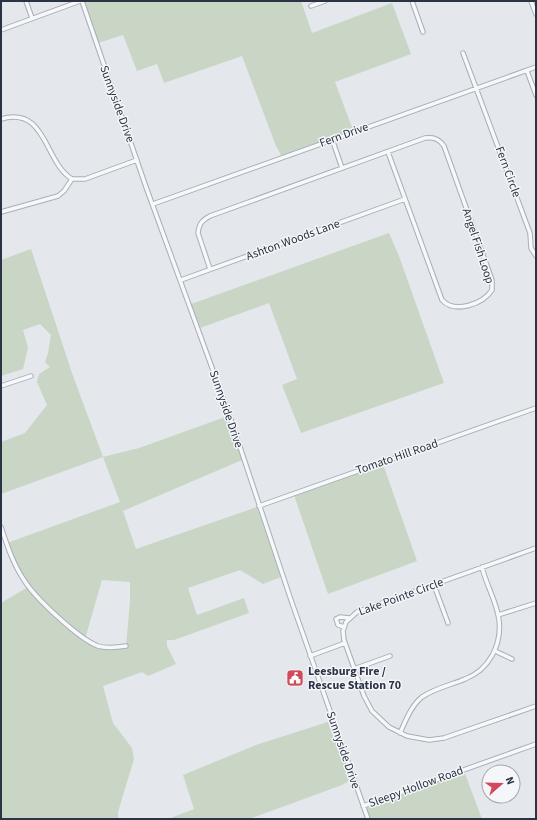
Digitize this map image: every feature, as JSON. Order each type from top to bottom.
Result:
[{"type":"street","points":[[26,1],[32,18]]},
{"type":"street","name":"Sunnyside Drive","points":[[1,30],[81,1],[230,417],[310,656],[368,819]]},
{"type":"street","points":[[312,6],[325,1]]},
{"type":"street","points":[[412,1],[423,32]]},
{"type":"street","points":[[531,1],[536,14]]},
{"type":"street","name":"Fern Circle","points":[[463,53],[530,233],[531,248],[536,256]]},
{"type":"street","name":"Fern Drive","points":[[153,204],[536,67]]},
{"type":"street","points":[[527,71],[536,95]]},
{"type":"street","points":[[1,119],[16,117],[31,122],[37,128],[63,171],[72,179],[85,179],[137,160]]},
{"type":"street","name":"Angel Fish Loop","points":[[210,269],[198,233],[198,227],[204,218],[342,168],[388,152],[430,138],[436,139],[444,146],[492,280],[492,290],[488,296],[459,308],[449,306],[442,300],[388,152]]},
{"type":"street","points":[[332,139],[342,168]]},
{"type":"street","points":[[1,212],[58,196],[64,191],[72,179]]},
{"type":"street","name":"Ashton Woods Lane","points":[[181,280],[405,199]]},
{"type":"street","points":[[1,386],[31,376]]},
{"type":"street","name":"Tomato Hill Road","points":[[259,506],[536,408]]},
{"type":"street","points":[[1,527],[16,567],[26,584],[37,597],[81,636],[92,643],[110,648],[126,646]]},
{"type":"street","name":"Lake Pointe Circle","points":[[344,627],[349,618],[357,612],[536,548]]},
{"type":"street","points":[[400,733],[410,710],[422,698],[432,691],[472,676],[487,663],[495,651],[499,631],[498,615],[482,567]]},
{"type":"street","points":[[434,584],[448,623]]},
{"type":"street","points":[[498,615],[536,603]]},
{"type":"street","points":[[349,618],[340,616],[336,619],[338,625],[344,627],[345,643],[364,696],[372,711],[382,722],[400,733],[420,739],[444,738],[536,706]]},
{"type":"street","points":[[310,656],[345,643]]},
{"type":"street","points":[[495,651],[512,659]]},
{"type":"street","points":[[354,669],[390,656]]},
{"type":"street","name":"Sleepy Hollow Road","points":[[363,806],[536,744]]},
{"type":"green space","points":[[84,1],[301,1],[312,33],[392,3],[411,54],[335,82],[353,130],[282,157],[276,146],[242,56],[164,83],[157,64],[137,71],[123,35],[98,43]]},
{"type":"green space","points":[[389,233],[399,256],[444,383],[301,433],[282,385],[297,379],[269,303],[200,328],[191,304]]},
{"type":"green space","points":[[31,249],[72,373],[103,457],[1,494],[1,442],[25,433],[47,405],[37,382],[39,374],[50,367],[45,362],[51,335],[40,324],[23,330],[28,348],[23,369],[1,376],[1,260]]},
{"type":"green space","points":[[228,416],[242,460],[123,511],[136,549],[257,507],[281,577],[263,584],[240,570],[188,588],[197,615],[244,598],[249,613],[174,640],[167,640],[167,646],[176,664],[148,676],[142,672],[103,686],[113,723],[132,748],[134,759],[118,812],[118,819],[1,819],[1,603],[28,587],[7,543],[120,502],[103,457],[139,448]],"holes":[[[102,580],[130,582],[126,646],[99,646],[85,639]]]},
{"type":"green space","points":[[383,464],[417,561],[328,594],[294,495]]},
{"type":"green space","points":[[331,721],[351,780],[342,785],[249,819],[168,819],[194,809],[183,775],[256,745]]},
{"type":"green space","points":[[464,771],[482,819],[370,819],[366,807]]},
{"type":"place","name":"Leesburg Fire / Rescue Station 70","points":[[295,678]]}]
